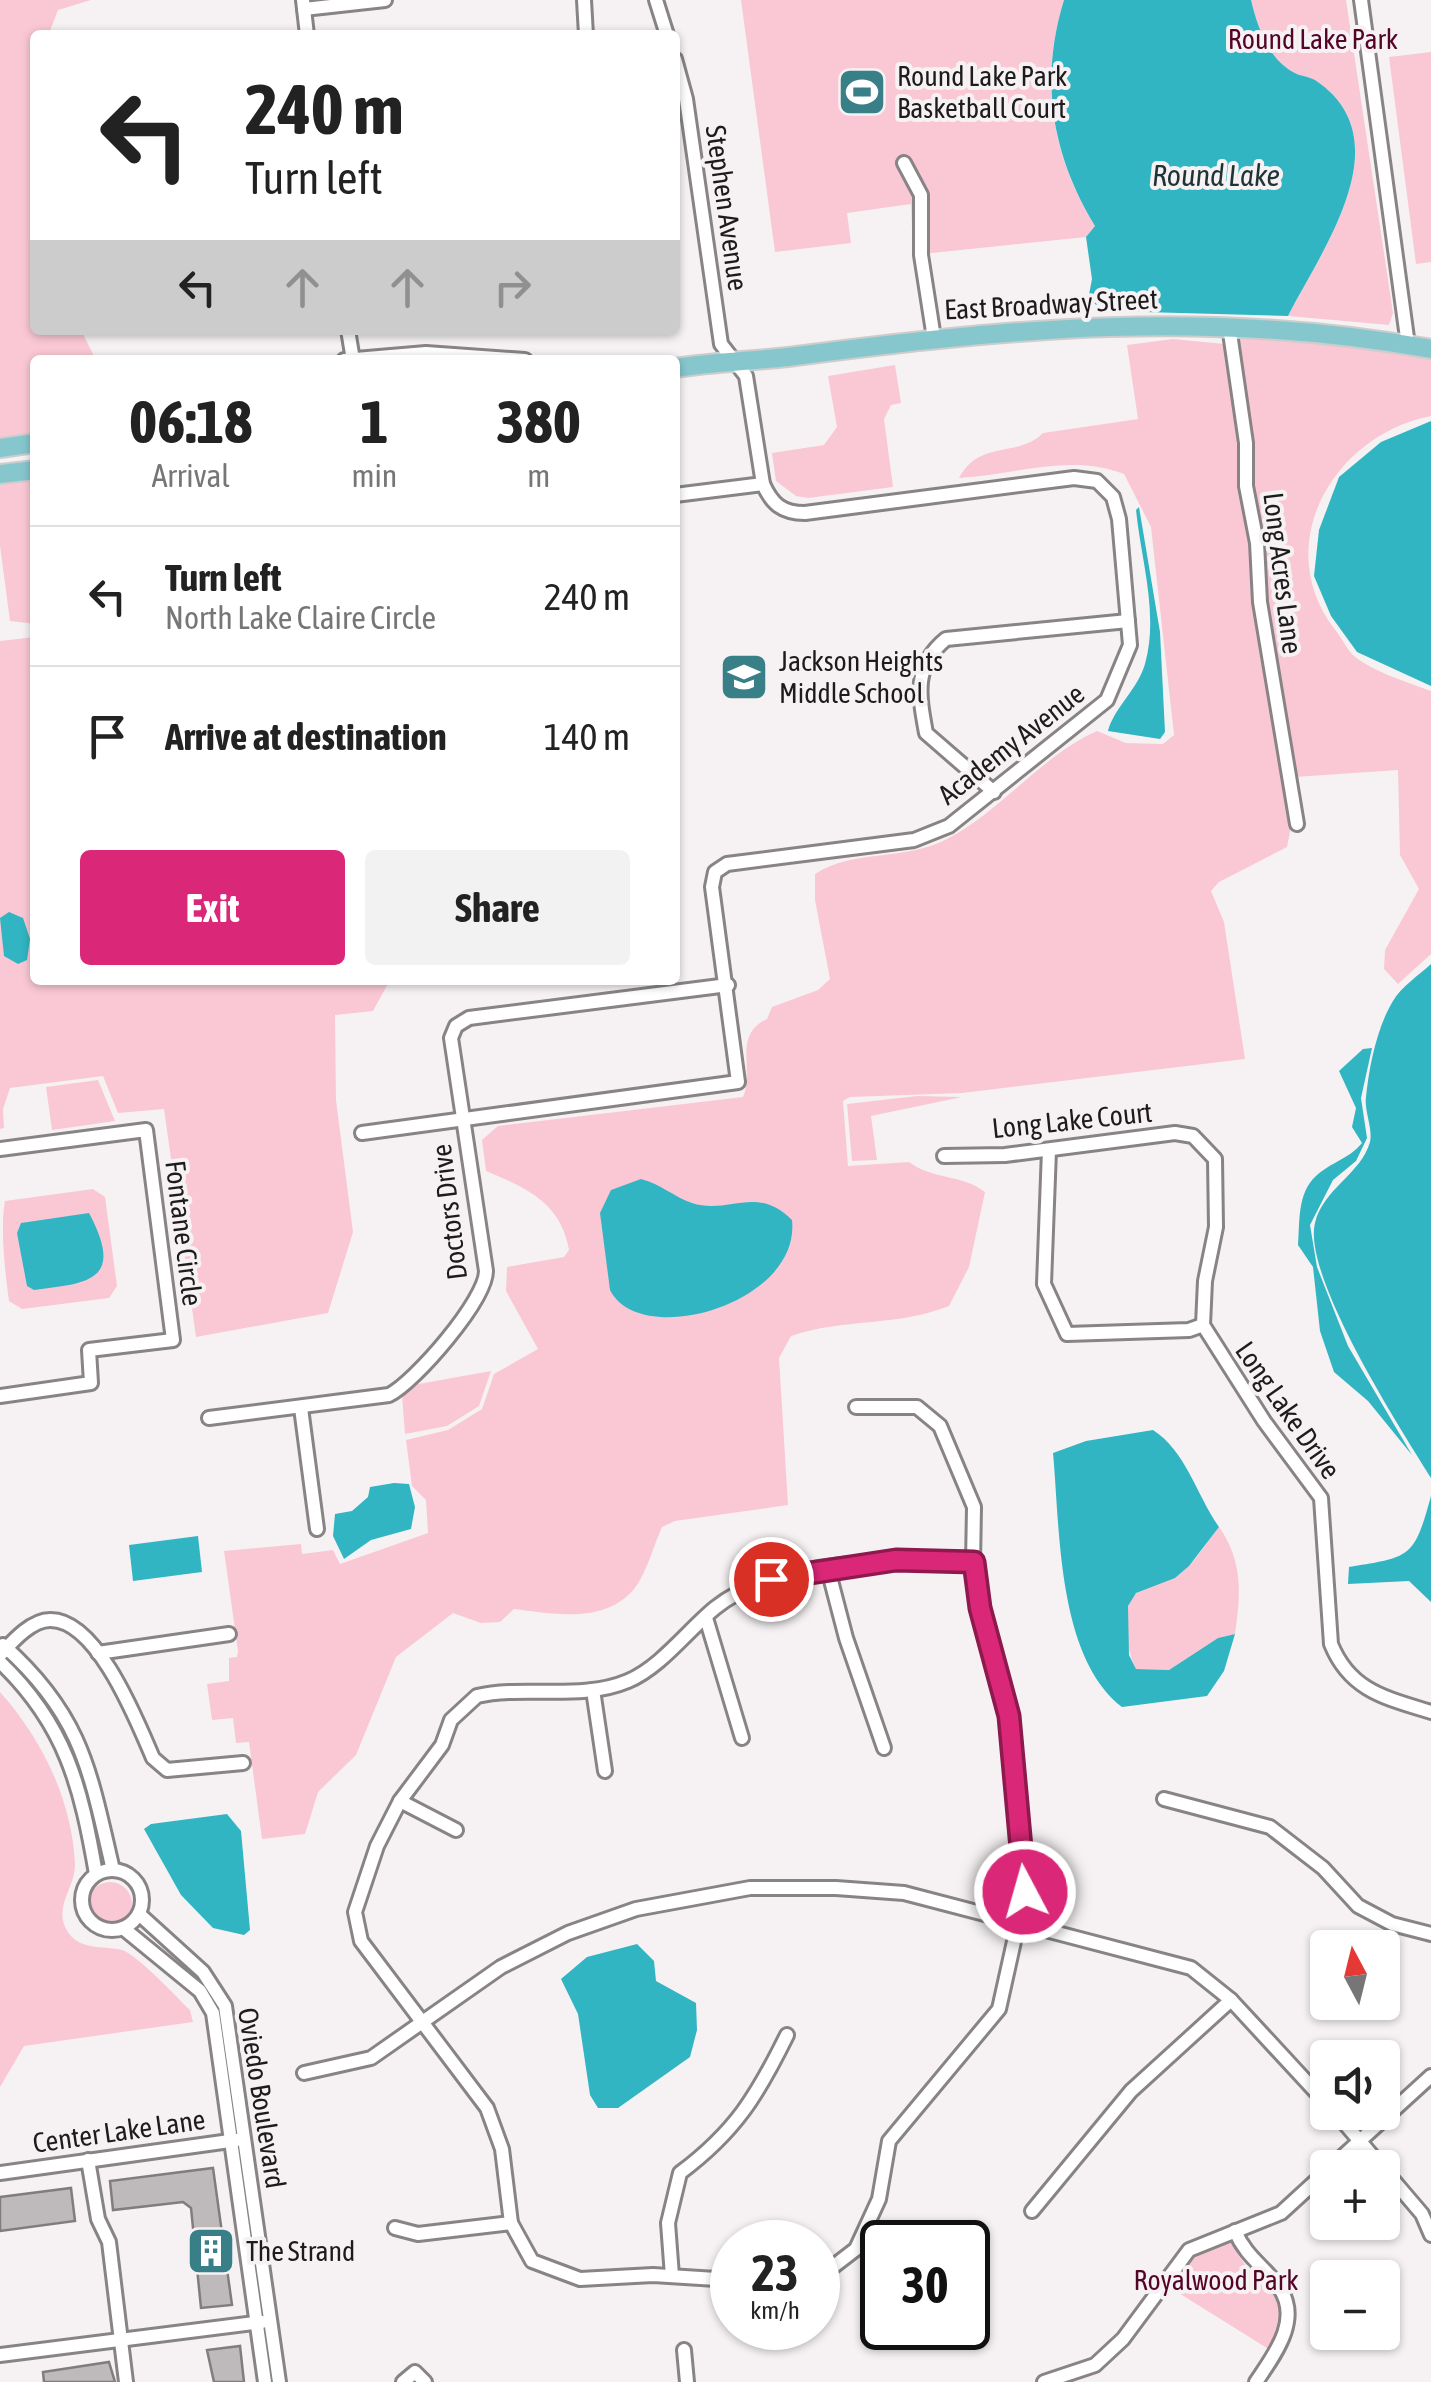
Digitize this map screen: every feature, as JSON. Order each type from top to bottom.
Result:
[{"type":"main road","name":"East Broadway Street","points":[[680,367],[934,338],[1119,324],[1229,326],[1431,349]]},
{"type":"main road","points":[[0,448],[30,444]]},
{"type":"main road","points":[[0,474],[30,471]]},
{"type":"street","points":[[306,30],[303,5],[384,0]]},
{"type":"street","points":[[584,0],[586,30]]},
{"type":"street","points":[[656,0],[665,30]]},
{"type":"street","points":[[1361,0],[1408,345]]},
{"type":"street","name":"Stephen Avenue","points":[[680,77],[721,344],[734,362]]},
{"type":"street","points":[[904,163],[920,195],[921,255],[934,338]]},
{"type":"street","name":"Long Acres Lane","points":[[1229,326],[1246,444],[1246,486],[1257,543],[1262,619],[1298,824]]},
{"type":"street","points":[[401,355],[454,355]]},
{"type":"street","points":[[680,494],[763,484],[746,376],[734,362]]},
{"type":"street","name":"Academy Avenue","points":[[728,985],[712,887],[715,872],[727,864],[914,840],[949,826],[1108,700],[1130,645],[1119,518],[1113,497],[1097,481],[1074,478],[805,513],[780,508],[763,484]]},
{"type":"street","points":[[994,792],[926,733],[921,667],[928,653],[946,640],[1128,621]]},
{"type":"street","points":[[362,1132],[463,1120],[451,1038],[456,1026],[469,1018],[728,985]]},
{"type":"street","name":"Doctors Drive","points":[[209,1418],[301,1408],[399,1390],[482,1292],[486,1272],[463,1120],[732,1086],[740,1075],[728,985]]},
{"type":"street","name":"Fontane Circle","points":[[0,1149],[146,1130],[173,1340],[89,1350],[91,1382],[0,1396]]},
{"type":"street","name":"Long Lake Court","points":[[944,1156],[1049,1150],[1175,1133],[1193,1136],[1202,1144]]},
{"type":"street","name":"Long Lake Drive","points":[[1202,1144],[1215,1159],[1216,1194],[1203,1325],[1264,1422],[1321,1498],[1331,1644],[1340,1666],[1366,1692],[1431,1712]]},
{"type":"street","points":[[1049,1150],[1044,1284],[1067,1334],[1189,1330],[1203,1325]]},
{"type":"street","points":[[840,2262],[856,2250],[879,2199],[889,2141],[1000,2009],[1020,1925],[1025,1876],[1009,1716],[980,1608],[974,1562],[974,1507],[940,1426],[917,1406],[856,1407]]},
{"type":"street","points":[[301,1408],[317,1529]]},
{"type":"street","points":[[710,2279],[672,2276],[602,2281],[560,2274],[532,2261],[510,2223],[496,2127],[361,1941],[355,1912],[377,1846],[400,1801],[424,1774],[451,1720],[477,1696],[593,1690],[630,1681],[747,1588],[828,1569],[896,1560],[974,1562]]},
{"type":"street","points":[[828,1569],[846,1638],[884,1748]]},
{"type":"street","points":[[706,1618],[742,1738]]},
{"type":"street","points":[[2,1652],[36,1623],[48,1620],[80,1630],[98,1652],[154,1758],[166,1770],[243,1763]]},
{"type":"street","points":[[98,1652],[229,1634]]},
{"type":"street","points":[[2,1652],[62,1711],[85,1752],[114,1870]]},
{"type":"street","points":[[2,1652],[62,1742],[83,1794],[96,1874]]},
{"type":"street","points":[[593,1690],[604,1771]]},
{"type":"street","points":[[1164,1800],[1270,1826],[1323,1868],[1358,1906],[1392,1924],[1431,1934]]},
{"type":"street","points":[[400,1801],[456,1830]]},
{"type":"street","points":[[114,1870],[134,1879],[140,1890],[139,1914],[123,1928],[107,1931],[86,1917],[82,1892],[96,1874],[114,1870]]},
{"type":"street","points":[[304,2073],[371,2058],[474,1983],[568,1933],[680,1899],[750,1888],[904,1893],[1020,1925],[1156,1955],[1191,1968],[1231,2000],[1310,2085]]},
{"type":"street","name":"Oviedo Boulevard","points":[[139,1914],[202,1972],[225,2006],[238,2140],[263,2322],[278,2382]]},
{"type":"street","name":"Oviedo Boulevard","points":[[123,1928],[200,1991],[213,2012],[238,2140]]},
{"type":"street","points":[[1032,2211],[1131,2091],[1231,2000]]},
{"type":"street","points":[[672,2276],[668,2223],[680,2173],[718,2146],[753,2104],[786,2034]]},
{"type":"street","points":[[1349,2150],[1431,2076]]},
{"type":"street","points":[[1351,2130],[1422,2214],[1431,2235]]},
{"type":"street","name":"Center Lake Lane","points":[[0,2173],[238,2140]]},
{"type":"street","points":[[88,2160],[98,2220],[109,2242],[126,2382]]},
{"type":"street","points":[[1044,2382],[1095,2365],[1123,2339],[1189,2250],[1281,2213],[1310,2186]]},
{"type":"street","points":[[395,2228],[418,2234],[510,2223]]},
{"type":"street","points":[[1234,2231],[1245,2254],[1278,2286],[1286,2304],[1287,2326],[1256,2382]]},
{"type":"street","points":[[0,2355],[263,2322]]},
{"type":"street","name":"Oviedo Boulevard","points":[[263,2322],[264,2382]]},
{"type":"street","points":[[684,2350],[687,2382]]},
{"type":"street","points":[[403,2382],[414,2372],[426,2382]]},
{"type":"green space","points":[[0,0],[91,0],[58,10],[50,30],[30,30],[30,335],[84,335],[94,355],[30,355],[30,447],[0,450]]},
{"type":"green space","points":[[741,0],[1064,0],[1052,59],[1054,116],[1068,172],[1095,226],[1086,237],[913,255],[911,204],[847,213],[851,243],[775,252]]},
{"type":"green space","name":"Round Lake Park","points":[[1251,0],[1346,0],[1393,313],[1389,325],[1288,316],[1348,195],[1355,163],[1353,132],[1341,104],[1315,80],[1284,66],[1270,50]]},
{"type":"green space","points":[[1431,52],[1431,262],[1416,264],[1389,57]]},
{"type":"green space","points":[[1235,332],[1400,350],[1401,355],[1431,359],[1431,416],[1396,427],[1365,446],[1340,470],[1322,499],[1311,531],[1309,564],[1317,598],[1351,653],[1380,672],[1431,691],[1431,954],[1398,984],[1384,969],[1385,950],[1419,889],[1400,855],[1398,770],[1295,777],[1275,669]]},
{"type":"green space","points":[[1173,339],[1225,344],[1239,432],[1241,502],[1252,553],[1260,656],[1293,817],[1287,847],[1219,882],[1211,891],[1224,922],[1245,1059],[962,1093],[850,1097],[843,1101],[848,1166],[909,1162],[985,1192],[969,1267],[949,1306],[910,1317],[791,1336],[779,1358],[788,1505],[675,1521],[662,1527],[637,1585],[625,1598],[597,1611],[564,1614],[514,1609],[500,1622],[481,1623],[453,1613],[396,1657],[356,1755],[318,1792],[305,1834],[262,1839],[249,1742],[236,1743],[233,1718],[212,1720],[207,1684],[229,1681],[229,1658],[237,1657],[238,1651],[224,1551],[301,1544],[302,1554],[333,1550],[340,1564],[428,1533],[426,1500],[412,1486],[406,1440],[448,1430],[482,1409],[494,1374],[538,1349],[506,1291],[507,1267],[564,1257],[569,1250],[558,1220],[540,1199],[486,1171],[482,1140],[498,1126],[743,1097],[750,1034],[767,1019],[772,1007],[818,990],[830,979],[815,900],[815,874],[846,861],[914,850],[947,839],[985,814],[1058,754],[1097,731],[1126,743],[1163,744],[1174,735],[1151,527],[1124,474],[1063,465],[959,478],[977,458],[1023,445],[1043,433],[1138,419],[1127,345]]},
{"type":"green space","points":[[895,365],[901,403],[891,405],[884,419],[893,487],[808,498],[796,496],[776,481],[772,453],[824,445],[837,427],[828,376]]},
{"type":"green space","points":[[27,472],[30,482],[30,623],[10,621],[0,546],[0,475]]},
{"type":"green space","points":[[30,638],[30,985],[387,985],[373,1011],[335,1015],[336,1100],[353,1232],[328,1313],[196,1337],[164,1109],[118,1113],[103,1076],[10,1088],[3,1109],[4,1128],[0,1129],[0,641]]},
{"type":"green space","points":[[98,1080],[115,1121],[52,1130],[46,1087]]},
{"type":"green space","points":[[917,1096],[962,1097],[871,1116],[877,1160],[852,1161],[847,1104]]},
{"type":"green space","points":[[93,1189],[105,1197],[117,1286],[109,1298],[22,1309],[9,1301],[3,1236],[5,1201]]},
{"type":"green space","points":[[491,1371],[479,1406],[447,1426],[405,1434],[402,1395],[413,1385]]},
{"type":"green space","points":[[1219,1527],[1232,1552],[1238,1578],[1235,1634],[1218,1638],[1169,1670],[1136,1669],[1126,1631],[1130,1601],[1140,1591],[1184,1570]]},
{"type":"green space","points":[[0,1692],[41,1750],[68,1817],[75,1864],[63,1908],[65,1926],[82,1944],[122,1950],[137,1960],[190,2010],[193,2022],[24,2046],[0,2087]]},
{"type":"green space","points":[[110,1882],[125,1889],[132,1904],[125,1919],[110,1926],[95,1919],[88,1904],[95,1889]]},
{"type":"green space","name":"Royalwood Park","points":[[1217,2242],[1230,2242],[1248,2268],[1280,2300],[1283,2316],[1270,2350],[1166,2285],[1194,2256]]},
{"type":"water","name":"Round Lake","points":[[1064,0],[1251,0],[1260,30],[1277,59],[1295,73],[1315,80],[1341,104],[1353,132],[1355,163],[1348,195],[1288,316],[1107,311],[1088,300],[1092,279],[1086,237],[1095,226],[1068,172],[1051,88],[1056,30]]},
{"type":"water","points":[[1431,421],[1431,686],[1357,652],[1331,616],[1314,576],[1319,530],[1339,477],[1381,442]]},
{"type":"water","points":[[1139,507],[1160,632],[1165,732],[1160,739],[1108,731],[1142,673],[1149,645],[1150,606],[1136,510]]},
{"type":"water","points":[[9,912],[23,918],[30,939],[27,960],[18,964],[4,956],[0,918]]},
{"type":"water","points":[[1431,964],[1431,1478],[1338,1315],[1315,1247],[1315,1223],[1326,1200],[1359,1163],[1370,1142],[1367,1085],[1387,1011],[1401,991]]},
{"type":"water","points":[[1372,1048],[1361,1098],[1367,1138],[1356,1161],[1333,1180],[1310,1225],[1317,1267],[1348,1346],[1412,1455],[1368,1401],[1334,1372],[1320,1331],[1313,1267],[1298,1245],[1301,1208],[1310,1183],[1362,1143],[1352,1127],[1356,1108],[1339,1071],[1363,1049]]},
{"type":"water","points":[[641,1179],[705,1206],[754,1202],[779,1209],[792,1220],[788,1250],[772,1275],[746,1295],[716,1309],[683,1316],[652,1316],[627,1308],[610,1290],[600,1213],[611,1190]]},
{"type":"water","points":[[89,1213],[103,1253],[96,1274],[71,1285],[34,1290],[27,1286],[17,1233],[21,1223]]},
{"type":"water","points":[[1153,1430],[1183,1462],[1219,1527],[1175,1578],[1136,1593],[1128,1606],[1129,1655],[1136,1669],[1169,1670],[1218,1638],[1235,1634],[1224,1671],[1207,1696],[1122,1707],[1101,1685],[1073,1624],[1061,1553],[1053,1453],[1086,1441]]},
{"type":"water","points":[[409,1484],[415,1507],[411,1529],[371,1540],[344,1559],[333,1536],[335,1514],[352,1511],[368,1497],[370,1487]]},
{"type":"water","points":[[1431,1496],[1431,1602],[1409,1581],[1348,1584],[1349,1567],[1386,1560],[1407,1551],[1420,1532]]},
{"type":"water","points":[[198,1536],[202,1572],[133,1581],[129,1545]]},
{"type":"water","points":[[227,1814],[241,1831],[250,1930],[244,1935],[213,1928],[181,1895],[144,1829],[151,1824]]},
{"type":"water","points":[[637,1944],[654,1961],[656,1981],[696,2003],[697,2030],[690,2057],[618,2108],[598,2108],[590,2095],[578,2014],[561,1979],[587,1957]]},
{"type":"building","name":"The Strand","points":[[213,2168],[232,2305],[201,2308],[191,2208],[183,2202],[113,2210],[110,2181]]},
{"type":"building","points":[[71,2188],[75,2221],[0,2231],[0,2197]]},
{"type":"building","name":"The Strand","points":[[240,2346],[244,2382],[214,2382],[207,2350]]},
{"type":"building","points":[[109,2362],[115,2382],[44,2382],[43,2372]]},
{"type":"place","name":"Round Lake Park Basketball Court","points":[[862,92]]},
{"type":"place","name":"Jackson Heights Middle School","points":[[744,677]]},
{"type":"place","name":"The Strand","points":[[211,2251]]},
{"type":"route","points":[[771,1579],[896,1560],[974,1562],[980,1608],[1009,1716],[1025,1892]]}]
